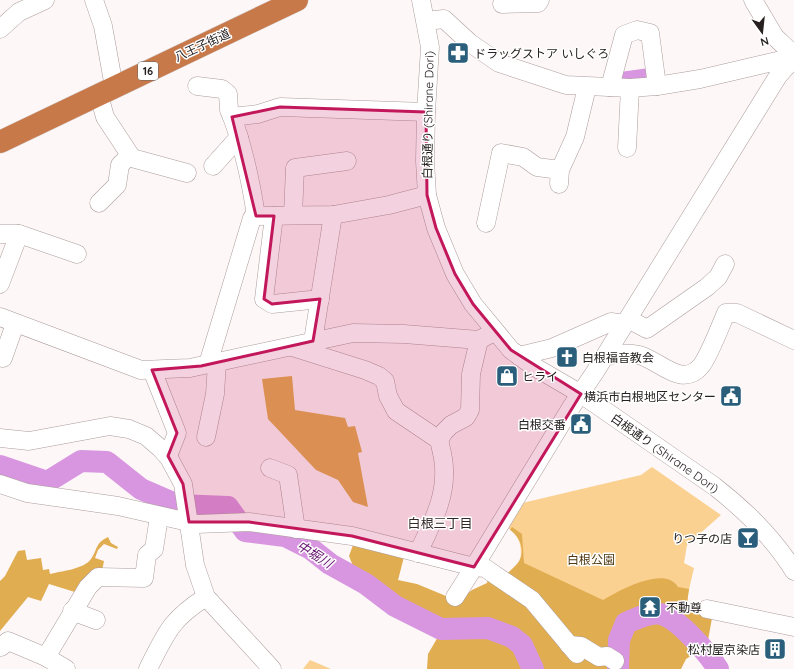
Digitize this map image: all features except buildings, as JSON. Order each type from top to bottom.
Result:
[{"type":"highway","name":"八王子街道","points":[[0,142],[297,0]]},
{"type":"street","points":[[0,29],[19,12],[45,0]]},
{"type":"street","points":[[94,0],[103,26],[106,91],[105,117],[132,158],[187,173]]},
{"type":"street","name":"白根通り (Shirane Dori)","points":[[421,0],[430,47],[425,161],[427,195],[436,228],[455,274],[473,304],[487,336],[511,350],[533,366],[581,394],[714,486],[732,500],[768,535],[794,571]]},
{"type":"street","points":[[502,4],[538,3],[540,0]]},
{"type":"street","points":[[753,0],[775,37],[794,56]]},
{"type":"street","points":[[426,21],[444,19],[470,43],[499,63],[566,85],[587,87],[610,86],[630,88],[700,80],[794,56]]},
{"type":"street","points":[[610,86],[624,35],[637,30],[650,33],[657,86]]},
{"type":"street","points":[[455,596],[778,76],[794,56]]},
{"type":"street","points":[[196,86],[222,89],[228,94],[229,110],[239,137],[252,189],[256,216]]},
{"type":"street","points":[[486,223],[501,153],[523,157],[536,167],[559,177],[575,136],[587,87]]},
{"type":"street","points":[[627,148],[630,88]]},
{"type":"street","points":[[232,117],[258,114],[280,107],[426,112]]},
{"type":"street","points":[[212,166],[239,137]]},
{"type":"street","points":[[99,203],[117,185],[120,165],[130,155]]},
{"type":"street","points":[[293,215],[295,168],[347,161]]},
{"type":"street","points":[[206,437],[215,394],[212,364],[252,218],[256,216],[333,215],[389,205],[427,195]]},
{"type":"street","points":[[313,341],[333,215]]},
{"type":"street","points":[[274,216],[275,226],[264,298],[272,304],[320,299]]},
{"type":"street","points":[[0,234],[19,234],[77,254]]},
{"type":"street","points":[[0,284],[19,234]]},
{"type":"street","points":[[519,356],[552,348],[611,322],[626,322],[647,329],[707,287],[718,277],[725,264]]},
{"type":"street","points":[[605,356],[625,353],[640,355],[680,375],[687,376],[695,372],[702,364],[726,313],[737,313],[794,340]]},
{"type":"street","points":[[3,358],[7,321],[141,370],[190,368],[353,333],[487,336],[471,374],[470,410],[466,417],[451,425],[439,440],[444,468],[443,495],[438,511],[418,553]]},
{"type":"street","points":[[292,347],[365,370],[379,376],[385,381],[388,396],[396,411],[439,440]]},
{"type":"street","points":[[152,370],[178,433],[168,456]]},
{"type":"street","points":[[0,438],[29,441],[110,426],[129,429],[146,436],[168,456],[178,472],[188,512],[195,565],[206,597],[272,669]]},
{"type":"street","points":[[270,468],[288,475],[296,529]]},
{"type":"street","points":[[0,484],[27,493],[118,506],[160,517],[188,512]]},
{"type":"street","points":[[188,512],[197,524],[249,522],[352,536],[474,567],[485,568],[532,600],[573,650],[581,646],[595,653],[599,657],[607,656],[615,660]]},
{"type":"street","points":[[46,657],[72,611],[88,587],[98,577],[144,578],[147,554],[154,549],[160,517]]},
{"type":"street","points":[[148,669],[164,635],[175,621],[186,610],[206,597]]},
{"type":"street","points":[[707,609],[794,627]]},
{"type":"street","points":[[72,611],[96,620]]},
{"type":"street","points":[[1,647],[8,641],[46,657],[66,669]]},
{"type":"highlighted area","points":[[280,107],[426,112],[427,195],[436,228],[455,274],[473,304],[511,350],[581,394],[474,567],[352,536],[249,522],[189,522],[183,484],[168,456],[177,433],[152,370],[201,366],[313,341],[320,299],[272,304],[264,299],[274,216],[256,216],[232,117]]},
{"type":"green space","name":"白根公園","points":[[652,467],[721,515],[687,545],[684,563],[694,568],[688,594],[686,621],[476,590],[520,568],[521,550],[519,541],[507,527],[518,504],[641,475]]},
{"type":"green space","points":[[310,660],[331,669],[303,669]]},
{"type":"shaded area","points":[[649,68],[650,79],[620,82],[620,72]]},
{"type":"shaded area","points":[[292,376],[295,410],[345,418],[348,427],[355,426],[362,452],[358,453],[368,507],[353,502],[338,480],[316,470],[268,419],[262,379]]},
{"type":"shaded area","points":[[512,527],[522,534],[524,563],[603,600],[631,586],[653,579],[663,578],[672,581],[678,587],[689,589],[686,611],[712,618],[707,646],[686,659],[681,669],[427,669],[428,654],[446,623],[392,596],[353,566],[349,556],[353,545],[404,557],[398,580],[417,584],[458,601],[472,590],[487,583],[490,570],[505,576],[520,559],[522,551],[520,543],[510,530]]},
{"type":"shaded area","points":[[108,537],[111,543],[118,547],[117,549],[104,544],[98,550],[95,558],[104,561],[102,571],[78,593],[49,584],[41,601],[28,597],[0,631],[0,581],[5,576],[18,551],[25,550],[27,560],[41,558],[43,570],[49,569],[50,574],[72,569],[88,562],[99,544]]},
{"type":"waterway","name":"中堀川","points":[[0,466],[47,482],[81,461],[107,462],[141,489],[178,505],[228,507],[245,531],[285,536],[311,549],[330,564],[366,584],[395,606],[441,629],[488,628],[512,637],[522,645],[533,669]]},
{"type":"waterway","name":"中堀川","points":[[618,669],[619,640],[626,623],[643,616],[657,613],[668,617],[684,629],[707,654],[718,669]]},
{"type":"place","name":"ドラッグストア いしぐろ","points":[[458,53]]},
{"type":"place","name":"白根福音教会","points":[[567,357]]},
{"type":"place","name":"ヒライ","points":[[507,376]]},
{"type":"place","name":"横浜市白根地区センター","points":[[731,396]]},
{"type":"place","name":"白根交番","points":[[581,424]]},
{"type":"place","name":"りつ子の店","points":[[748,538]]},
{"type":"place","name":"不動尊","points":[[650,607]]},
{"type":"place","name":"松村屋京染店","points":[[775,649]]},
{"type":"district","name":"白根三丁目","points":[[440,523]]}]
